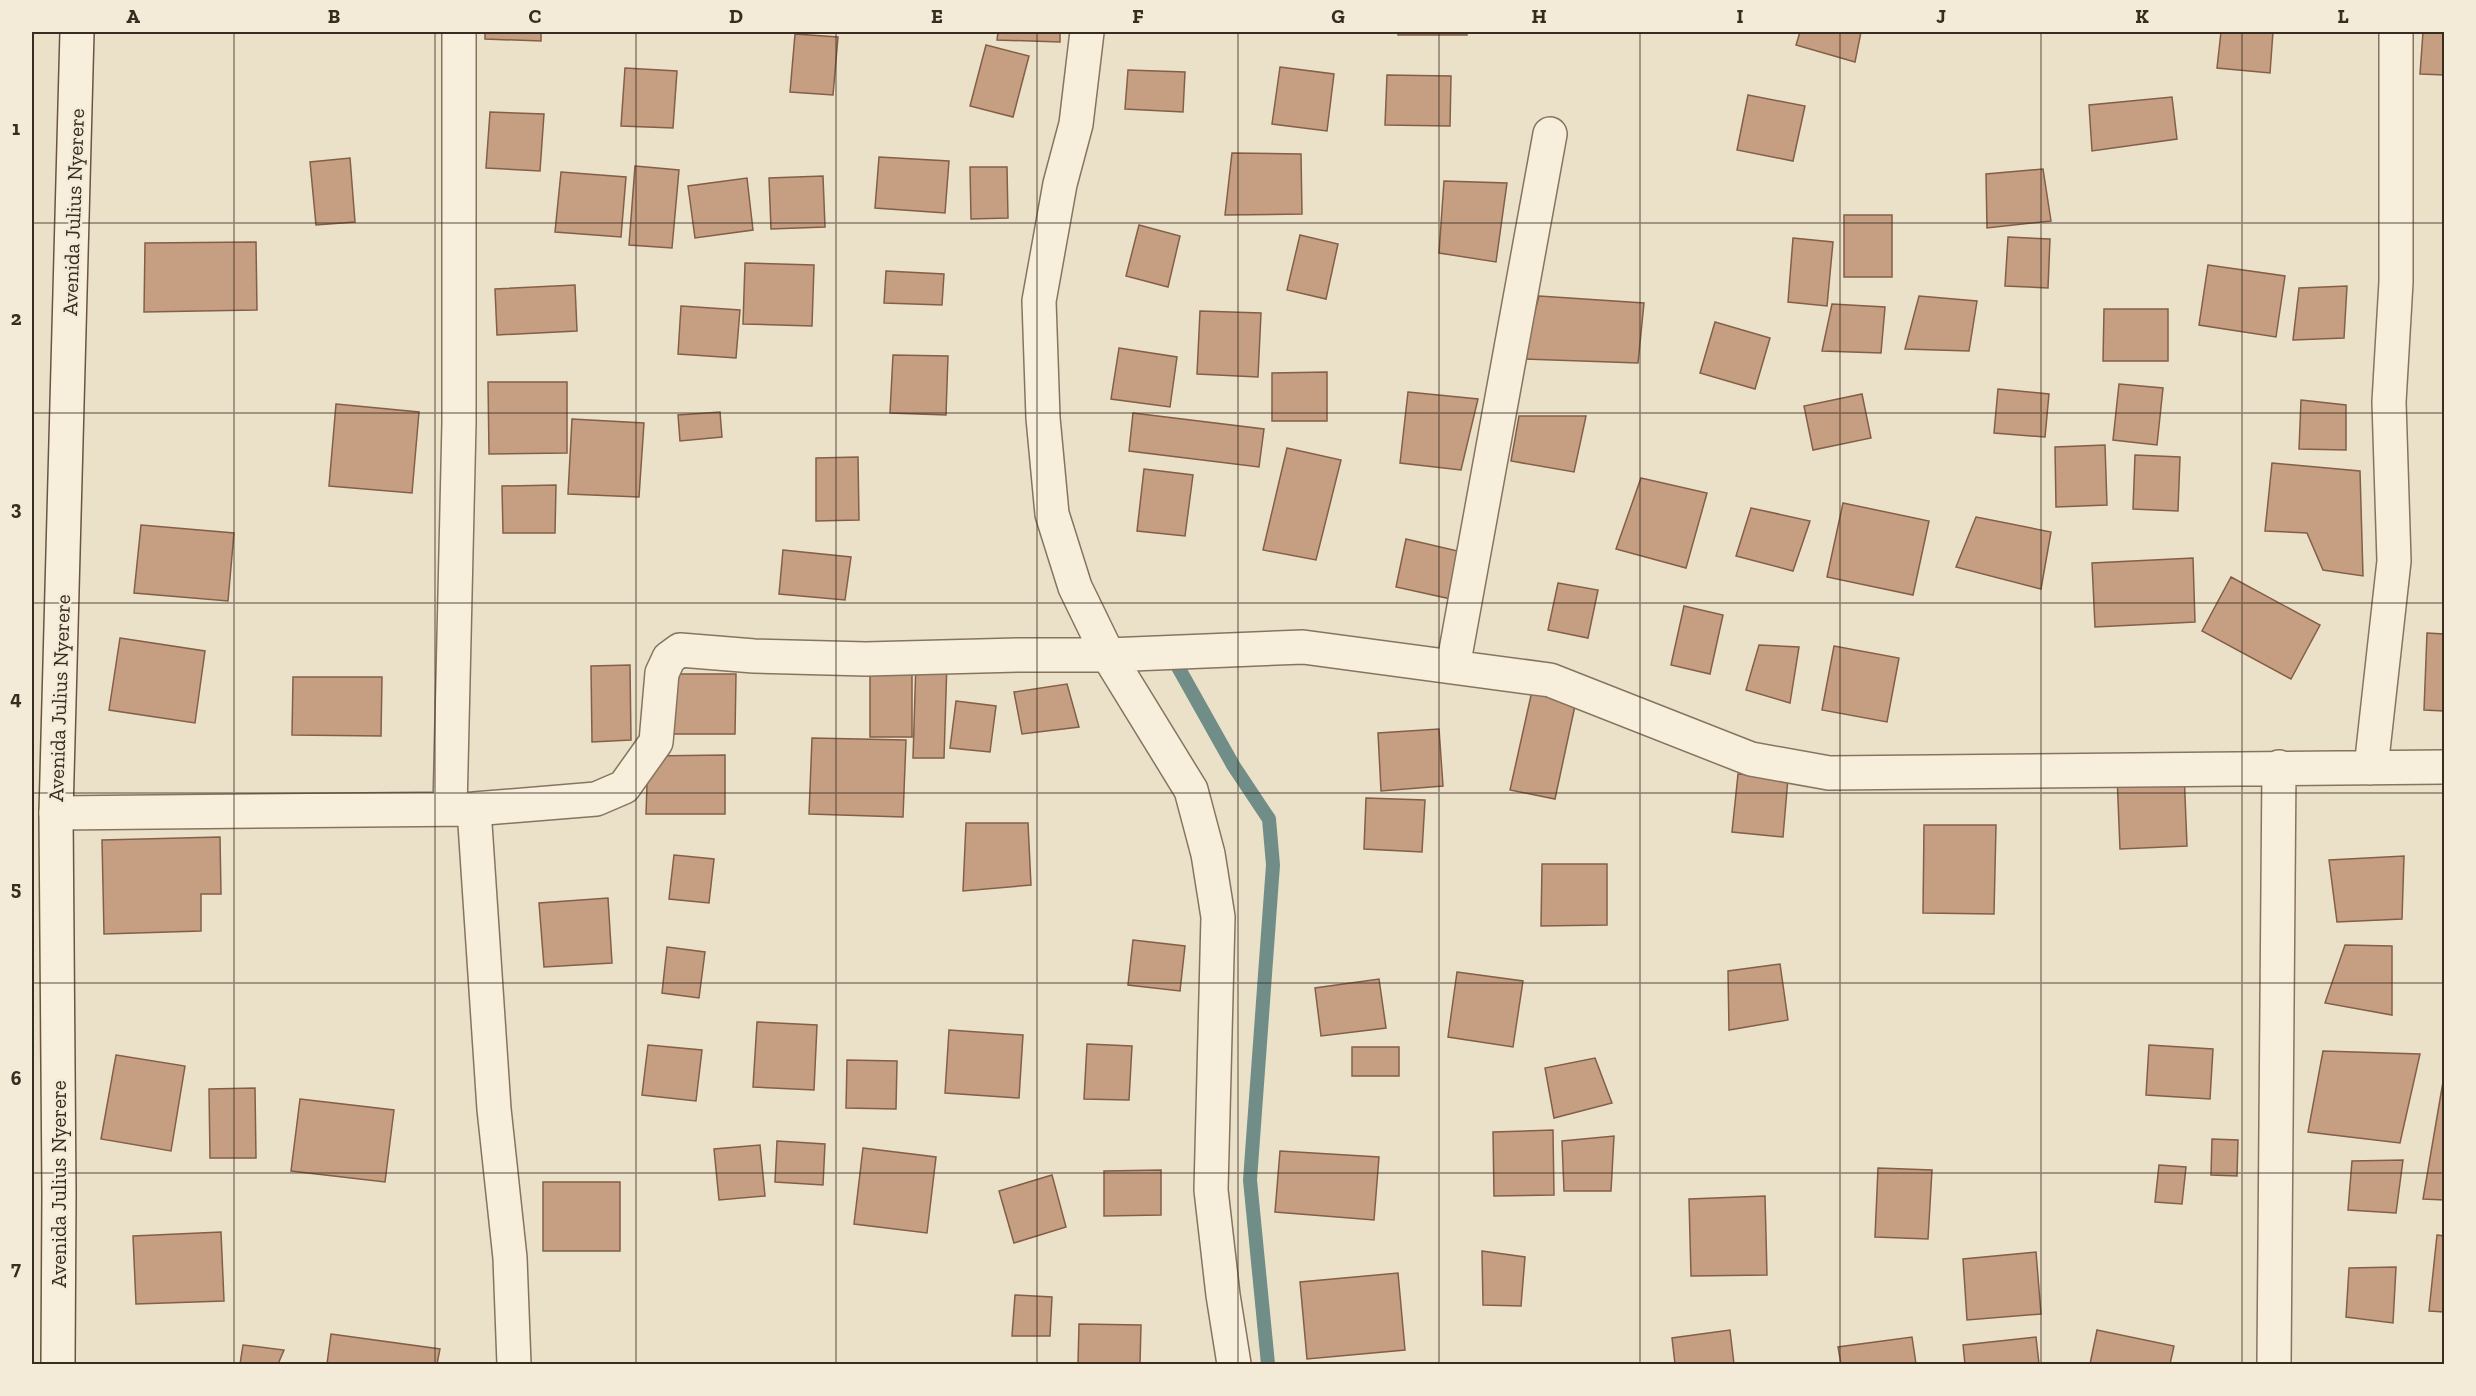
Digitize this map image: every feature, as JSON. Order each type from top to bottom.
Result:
[{"type":"street","name":"Avenida Julius Nyerere","points":[[58,1365],[56,813],[77,32]]},
{"type":"street","points":[[459,32],[462,809],[510,1258],[514,1365]]},
{"type":"street","points":[[1088,32],[1076,124],[1060,184],[1039,301],[1042,418],[1052,514],[1075,587],[1108,656],[1191,790],[1208,854],[1218,917],[1211,1190],[1234,1365]]},
{"type":"street","points":[[2371,768],[2394,561],[2389,402],[2397,282],[2396,32]]},
{"type":"street","points":[[1454,667],[1550,134]]},
{"type":"street","points":[[56,813],[462,809],[596,799],[624,787],[656,742],[662,673],[669,658],[680,650],[754,656],[866,659],[1018,655],[1108,656],[1303,647],[1550,680],[1751,759],[1829,773],[2445,767]]},
{"type":"street","points":[[2274,1365],[2279,767]]},
{"type":"building","points":[[485,32],[541,32],[541,41],[485,39]]},
{"type":"building","points":[[657,32],[707,32],[707,33]]},
{"type":"building","points":[[998,32],[1060,32],[1060,42],[997,40]]},
{"type":"building","points":[[1398,32],[1467,32],[1467,35],[1398,35]]},
{"type":"building","points":[[1800,32],[1861,32],[1855,62],[1796,45]]},
{"type":"building","points":[[2221,32],[2273,32],[2270,73],[2217,68]]},
{"type":"building","points":[[2423,32],[2444,32],[2444,75],[2420,74]]},
{"type":"building","points":[[795,34],[838,37],[833,95],[790,92]]},
{"type":"building","points":[[986,45],[1029,56],[1013,117],[970,106]]},
{"type":"building","points":[[1280,67],[1334,74],[1327,131],[1272,124]]},
{"type":"building","points":[[625,68],[677,71],[673,128],[621,126]]},
{"type":"building","points":[[1128,70],[1185,72],[1183,112],[1125,109]]},
{"type":"building","points":[[1387,75],[1451,76],[1450,126],[1385,125]]},
{"type":"building","points":[[1748,95],[1805,106],[1793,161],[1737,150]]},
{"type":"building","points":[[2172,97],[2177,139],[2092,151],[2089,105]]},
{"type":"building","points":[[490,112],[544,114],[540,171],[486,168]]},
{"type":"building","points":[[1232,153],[1301,154],[1302,214],[1225,215]]},
{"type":"building","points":[[879,157],[949,161],[945,213],[875,208]]},
{"type":"building","points":[[350,158],[355,222],[316,225],[310,162]]},
{"type":"building","points":[[635,166],[679,170],[672,248],[629,245]]},
{"type":"building","points":[[970,167],[1007,167],[1008,218],[971,219]]},
{"type":"building","points":[[2043,169],[2051,221],[1987,228],[1986,174]]},
{"type":"building","points":[[561,172],[626,177],[621,237],[555,232]]},
{"type":"building","points":[[823,176],[825,227],[771,229],[769,178]]},
{"type":"building","points":[[747,178],[753,230],[695,238],[688,186]]},
{"type":"building","points":[[1444,181],[1507,183],[1496,262],[1439,253]]},
{"type":"building","points":[[1844,215],[1892,215],[1892,277],[1844,277]]},
{"type":"building","points":[[1139,225],[1180,236],[1168,287],[1126,276]]},
{"type":"building","points":[[1300,235],[1338,244],[1326,299],[1287,290]]},
{"type":"building","points":[[2008,237],[2050,239],[2048,288],[2005,286]]},
{"type":"building","points":[[1793,238],[1833,242],[1827,306],[1788,302]]},
{"type":"building","points":[[256,242],[257,310],[144,312],[145,243]]},
{"type":"building","points":[[745,263],[814,265],[812,326],[743,324]]},
{"type":"building","points":[[2208,265],[2285,276],[2276,337],[2199,325]]},
{"type":"building","points":[[886,271],[944,274],[942,305],[884,303]]},
{"type":"building","points":[[575,285],[577,331],[497,335],[495,289]]},
{"type":"building","points":[[2347,286],[2344,338],[2293,340],[2299,288]]},
{"type":"building","points":[[1539,296],[1644,303],[1638,363],[1522,359]]},
{"type":"building","points":[[1919,296],[1977,301],[1969,351],[1905,349]]},
{"type":"building","points":[[1832,304],[1885,307],[1881,353],[1822,351]]},
{"type":"building","points":[[681,306],[740,310],[736,358],[678,354]]},
{"type":"building","points":[[2104,309],[2168,309],[2168,361],[2103,361]]},
{"type":"building","points":[[1200,311],[1261,313],[1258,377],[1197,374]]},
{"type":"building","points":[[1715,322],[1770,338],[1755,389],[1700,373]]},
{"type":"building","points":[[1119,348],[1177,357],[1170,407],[1111,399]]},
{"type":"building","points":[[893,355],[948,356],[946,415],[890,413]]},
{"type":"building","points":[[1327,372],[1327,421],[1272,421],[1272,373]]},
{"type":"building","points":[[488,382],[567,382],[567,453],[489,454]]},
{"type":"building","points":[[2119,384],[2163,388],[2157,445],[2113,440]]},
{"type":"building","points":[[1998,389],[2049,394],[2045,437],[1994,433]]},
{"type":"building","points":[[1408,392],[1478,399],[1461,470],[1400,463]]},
{"type":"building","points":[[1862,394],[1871,438],[1813,450],[1804,406]]},
{"type":"building","points":[[2301,400],[2346,405],[2346,450],[2299,449]]},
{"type":"building","points":[[336,404],[419,412],[412,493],[329,486]]},
{"type":"building","points":[[720,412],[722,437],[680,441],[678,415]]},
{"type":"building","points":[[1133,413],[1264,429],[1259,467],[1129,451]]},
{"type":"building","points":[[1519,416],[1586,416],[1574,472],[1511,461]]},
{"type":"building","points":[[572,419],[644,423],[639,497],[568,494]]},
{"type":"building","points":[[2105,445],[2107,505],[2056,507],[2055,447]]},
{"type":"building","points":[[1287,448],[1341,460],[1316,560],[1263,550]]},
{"type":"building","points":[[2135,455],[2180,457],[2178,511],[2133,509]]},
{"type":"building","points":[[858,457],[859,520],[816,521],[816,458]]},
{"type":"building","points":[[2272,463],[2360,471],[2363,576],[2323,570],[2307,533],[2265,531]]},
{"type":"building","points":[[1144,469],[1193,475],[1185,536],[1137,531]]},
{"type":"building","points":[[1641,478],[1707,493],[1686,568],[1616,549]]},
{"type":"building","points":[[556,485],[555,533],[503,533],[502,486]]},
{"type":"building","points":[[1843,503],[1929,521],[1913,595],[1827,577]]},
{"type":"building","points":[[1751,508],[1810,521],[1793,571],[1736,556]]},
{"type":"building","points":[[1976,517],[2051,532],[2041,589],[1956,567]]},
{"type":"building","points":[[141,525],[234,533],[228,601],[134,593]]},
{"type":"building","points":[[1406,539],[1462,552],[1451,599],[1396,587]]},
{"type":"building","points":[[783,550],[851,557],[845,600],[779,594]]},
{"type":"building","points":[[2193,558],[2195,622],[2095,627],[2092,563]]},
{"type":"building","points":[[2231,577],[2320,625],[2291,679],[2202,631]]},
{"type":"building","points":[[1558,583],[1598,590],[1588,638],[1548,630]]},
{"type":"building","points":[[1684,606],[1723,615],[1710,674],[1671,665]]},
{"type":"building","points":[[2427,633],[2444,634],[2444,711],[2424,710]]},
{"type":"building","points":[[120,638],[205,651],[195,723],[109,710]]},
{"type":"building","points":[[1759,645],[1799,647],[1790,703],[1746,690]]},
{"type":"building","points":[[1834,646],[1899,658],[1887,722],[1822,710]]},
{"type":"building","points":[[916,661],[947,661],[944,758],[913,758]]},
{"type":"building","points":[[630,665],[631,740],[592,742],[591,666]]},
{"type":"building","points":[[912,667],[912,737],[870,737],[870,668]]},
{"type":"building","points":[[672,674],[736,674],[735,734],[671,734]]},
{"type":"building","points":[[293,677],[382,677],[381,736],[292,735]]},
{"type":"building","points":[[1067,684],[1079,727],[1022,734],[1014,692]]},
{"type":"building","points":[[1532,691],[1576,701],[1555,799],[1510,790]]},
{"type":"building","points":[[956,701],[996,706],[990,752],[950,748]]},
{"type":"building","points":[[1439,729],[1443,786],[1381,791],[1378,733]]},
{"type":"building","points":[[812,738],[906,740],[903,817],[809,814]]},
{"type":"building","points":[[725,755],[725,814],[646,814],[648,756]]},
{"type":"building","points":[[2184,771],[2187,846],[2120,849],[2117,775]]},
{"type":"building","points":[[1738,774],[1788,778],[1783,837],[1732,832]]},
{"type":"building","points":[[1366,798],[1425,800],[1422,852],[1364,849]]},
{"type":"building","points":[[966,823],[1028,823],[1031,885],[963,891]]},
{"type":"building","points":[[1924,825],[1996,825],[1994,914],[1923,913]]},
{"type":"building","points":[[220,837],[221,894],[201,894],[201,931],[104,934],[102,840]]},
{"type":"building","points":[[674,855],[714,859],[709,903],[669,899]]},
{"type":"building","points":[[2404,856],[2402,919],[2337,922],[2329,860]]},
{"type":"building","points":[[1542,864],[1607,864],[1607,925],[1541,926]]},
{"type":"building","points":[[608,898],[612,963],[544,967],[539,903]]},
{"type":"building","points":[[1133,940],[1185,946],[1180,991],[1128,985]]},
{"type":"building","points":[[2345,945],[2392,946],[2392,1015],[2325,1003]]},
{"type":"building","points":[[667,947],[705,952],[699,998],[662,993]]},
{"type":"building","points":[[1780,964],[1788,1020],[1729,1030],[1728,971]]},
{"type":"building","points":[[1457,972],[1523,981],[1513,1047],[1448,1037]]},
{"type":"building","points":[[1379,979],[1386,1028],[1321,1036],[1315,988]]},
{"type":"building","points":[[757,1022],[817,1025],[814,1090],[753,1087]]},
{"type":"building","points":[[949,1030],[1023,1035],[1019,1098],[945,1093]]},
{"type":"building","points":[[1087,1044],[1132,1046],[1129,1100],[1084,1099]]},
{"type":"building","points":[[648,1045],[702,1050],[696,1101],[642,1095]]},
{"type":"building","points":[[2149,1045],[2213,1049],[2210,1099],[2146,1095]]},
{"type":"building","points":[[1352,1047],[1399,1047],[1399,1076],[1352,1076]]},
{"type":"building","points":[[2323,1051],[2420,1054],[2400,1143],[2308,1132]]},
{"type":"building","points":[[116,1055],[185,1066],[171,1151],[101,1139]]},
{"type":"building","points":[[1595,1058],[1612,1103],[1554,1118],[1545,1068]]},
{"type":"building","points":[[847,1060],[897,1061],[896,1109],[846,1108]]},
{"type":"building","points":[[2444,1076],[2444,1200],[2423,1199]]},
{"type":"building","points":[[255,1088],[256,1158],[210,1158],[209,1089]]},
{"type":"building","points":[[300,1099],[394,1110],[385,1182],[291,1171]]},
{"type":"building","points":[[1553,1130],[1554,1195],[1494,1196],[1493,1132]]},
{"type":"building","points":[[1614,1136],[1611,1191],[1564,1191],[1562,1141]]},
{"type":"building","points":[[2212,1139],[2238,1140],[2237,1176],[2211,1175]]},
{"type":"building","points":[[777,1141],[825,1144],[823,1185],[775,1182]]},
{"type":"building","points":[[760,1145],[765,1196],[719,1200],[714,1149]]},
{"type":"building","points":[[863,1148],[936,1157],[927,1233],[854,1224]]},
{"type":"building","points":[[1280,1151],[1379,1157],[1374,1220],[1275,1212]]},
{"type":"building","points":[[2403,1160],[2396,1213],[2348,1210],[2352,1161]]},
{"type":"building","points":[[2159,1165],[2186,1167],[2182,1204],[2155,1202]]},
{"type":"building","points":[[1878,1168],[1932,1170],[1928,1239],[1875,1237]]},
{"type":"building","points":[[1161,1170],[1161,1215],[1104,1216],[1104,1171]]},
{"type":"building","points":[[1052,1175],[1066,1227],[1014,1243],[999,1191]]},
{"type":"building","points":[[543,1182],[620,1182],[620,1251],[543,1251]]},
{"type":"building","points":[[1765,1196],[1767,1275],[1691,1276],[1689,1199]]},
{"type":"building","points":[[221,1232],[224,1301],[136,1304],[133,1236]]},
{"type":"building","points":[[2437,1235],[2444,1236],[2444,1312],[2429,1311]]},
{"type":"building","points":[[1482,1251],[1525,1257],[1521,1306],[1483,1305]]},
{"type":"building","points":[[2036,1252],[2041,1314],[1967,1320],[1963,1259]]},
{"type":"building","points":[[2396,1267],[2393,1323],[2346,1317],[2349,1268]]},
{"type":"building","points":[[1398,1273],[1405,1350],[1307,1359],[1300,1282]]},
{"type":"building","points":[[1015,1295],[1052,1297],[1050,1336],[1012,1336]]},
{"type":"building","points":[[1079,1324],[1141,1325],[1140,1364],[1078,1364]]},
{"type":"building","points":[[1730,1330],[1734,1364],[1675,1364],[1672,1338]]},
{"type":"building","points":[[2097,1330],[2174,1346],[2170,1364],[2090,1364]]},
{"type":"building","points":[[331,1334],[440,1349],[437,1364],[327,1364]]},
{"type":"building","points":[[1912,1337],[1916,1364],[1841,1364],[1838,1347]]},
{"type":"building","points":[[2036,1337],[2039,1364],[1965,1364],[1963,1345]]},
{"type":"building","points":[[243,1345],[284,1350],[278,1364],[240,1364]]},
{"type":"waterway","points":[[1178,667],[1233,765],[1269,819],[1273,865],[1250,1180],[1268,1364]]}]
